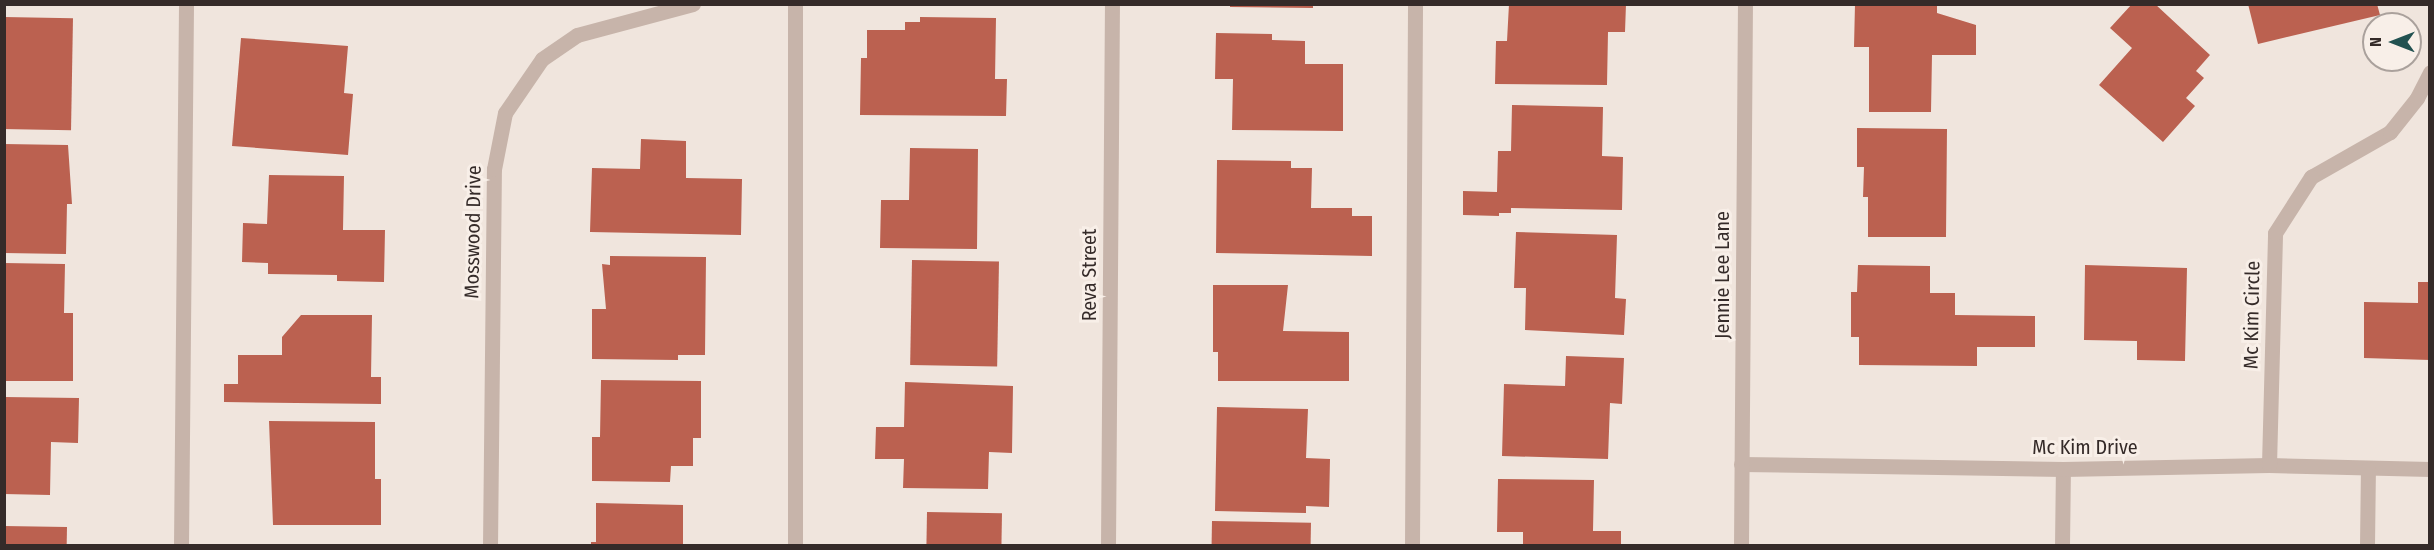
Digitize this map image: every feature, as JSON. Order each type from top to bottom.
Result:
[{"type":"street","points":[[181,546],[186,4]]},
{"type":"street","name":"Mosswood Drive","points":[[490,546],[494,169],[505,113],[542,60],[578,35],[693,4]]},
{"type":"street","points":[[795,4],[795,546]]},
{"type":"street","name":"Reva Street","points":[[1108,546],[1112,4]]},
{"type":"street","points":[[1412,546],[1415,4]]},
{"type":"street","name":"Jennie Lee Lane","points":[[1741,546],[1744,4]]},
{"type":"street","name":"Mc Kim Circle","points":[[2269,465],[2275,233],[2311,177],[2390,132],[2417,98],[2430,72]]},
{"type":"street","name":"Mc Kim Drive","points":[[1741,464],[2063,469],[2269,465],[2430,469]]},
{"type":"street","points":[[2062,546],[2063,469]]},
{"type":"street","points":[[2367,546],[2368,469]]},
{"type":"building","points":[[1230,4],[1313,4],[1313,8],[1230,7]]},
{"type":"building","points":[[1509,4],[1626,4],[1625,32],[1608,32],[1607,85],[1495,84],[1496,41],[1507,41]]},
{"type":"building","points":[[1855,4],[1937,4],[1937,13],[1976,25],[1976,55],[1932,55],[1931,112],[1869,112],[1869,47],[1854,47]]},
{"type":"building","points":[[2132,4],[2155,4],[2210,55],[2196,71],[2204,78],[2186,98],[2195,106],[2163,142],[2099,85],[2132,48],[2110,28]]},
{"type":"building","points":[[2248,4],[2377,4],[2379,12],[2362,12],[2362,19],[2258,44]]},
{"type":"building","points":[[4,17],[73,18],[71,130],[4,129]]},
{"type":"building","points":[[920,17],[996,18],[995,79],[1007,79],[1006,116],[860,115],[861,58],[867,58],[867,30],[905,30],[905,22],[920,22]]},
{"type":"building","points":[[1216,33],[1272,34],[1272,40],[1305,41],[1305,64],[1343,64],[1343,131],[1232,130],[1233,79],[1215,79]]},
{"type":"building","points":[[241,38],[348,46],[344,93],[353,94],[348,155],[232,146]]},
{"type":"building","points":[[1512,105],[1603,107],[1602,156],[1623,157],[1622,210],[1511,208],[1511,213],[1499,213],[1499,216],[1463,215],[1463,191],[1497,192],[1498,151],[1511,151]]},
{"type":"building","points":[[1857,128],[1947,129],[1946,237],[1868,237],[1868,197],[1863,197],[1864,167],[1857,167]]},
{"type":"building","points":[[641,139],[686,141],[686,178],[742,179],[741,235],[590,232],[592,168],[640,169]]},
{"type":"building","points":[[4,144],[68,145],[72,204],[67,204],[66,254],[4,253]]},
{"type":"building","points":[[910,148],[978,149],[977,249],[880,248],[881,200],[909,200]]},
{"type":"building","points":[[1217,160],[1291,161],[1291,168],[1312,168],[1311,208],[1352,208],[1352,216],[1372,216],[1372,256],[1216,253]]},
{"type":"building","points":[[269,175],[344,176],[343,230],[385,230],[384,282],[337,281],[337,275],[268,274],[268,263],[242,262],[243,223],[267,224]]},
{"type":"building","points":[[1516,232],[1617,235],[1615,298],[1626,299],[1624,335],[1525,330],[1526,288],[1514,288]]},
{"type":"building","points":[[610,256],[706,257],[705,355],[678,355],[678,360],[592,359],[592,309],[606,309],[602,264],[610,265]]},
{"type":"building","points":[[912,260],[999,262],[997,367],[910,365]]},
{"type":"building","points":[[4,263],[65,264],[64,313],[73,313],[73,381],[4,381]]},
{"type":"building","points":[[1858,265],[1930,266],[1930,293],[1955,293],[1955,315],[2035,316],[2035,347],[1977,347],[1977,366],[1859,365],[1859,337],[1851,337],[1851,292],[1857,292]]},
{"type":"building","points":[[2085,265],[2187,268],[2185,361],[2137,360],[2137,341],[2084,340]]},
{"type":"building","points":[[2418,282],[2430,282],[2430,360],[2364,358],[2364,302],[2418,303]]},
{"type":"building","points":[[1213,285],[1288,285],[1283,331],[1349,332],[1349,381],[1218,381],[1218,352],[1213,352]]},
{"type":"building","points":[[301,315],[372,315],[371,377],[381,377],[381,404],[224,402],[224,384],[238,384],[238,355],[282,355],[282,337]]},
{"type":"building","points":[[1566,356],[1624,358],[1622,404],[1610,403],[1608,459],[1502,456],[1504,384],[1565,386]]},
{"type":"building","points":[[601,380],[701,381],[701,438],[693,438],[693,466],[671,466],[670,482],[592,481],[592,437],[600,437]]},
{"type":"building","points":[[905,382],[1013,386],[1012,453],[989,452],[988,489],[903,488],[904,459],[875,459],[876,427],[904,427]]},
{"type":"building","points":[[4,397],[79,398],[78,443],[51,442],[50,495],[4,494]]},
{"type":"building","points":[[1217,407],[1308,409],[1306,458],[1330,459],[1329,507],[1306,506],[1306,513],[1215,511]]},
{"type":"building","points":[[269,421],[375,422],[375,479],[381,479],[381,525],[273,525]]},
{"type":"building","points":[[1498,479],[1594,480],[1593,531],[1621,531],[1621,546],[1523,546],[1523,532],[1497,532]]},
{"type":"building","points":[[596,503],[683,505],[683,546],[591,546],[591,542],[596,542]]},
{"type":"building","points":[[927,512],[1002,513],[1001,546],[926,546]]},
{"type":"building","points":[[1212,521],[1311,523],[1311,546],[1212,546]]},
{"type":"building","points":[[4,526],[67,527],[67,546],[4,546]]}]
